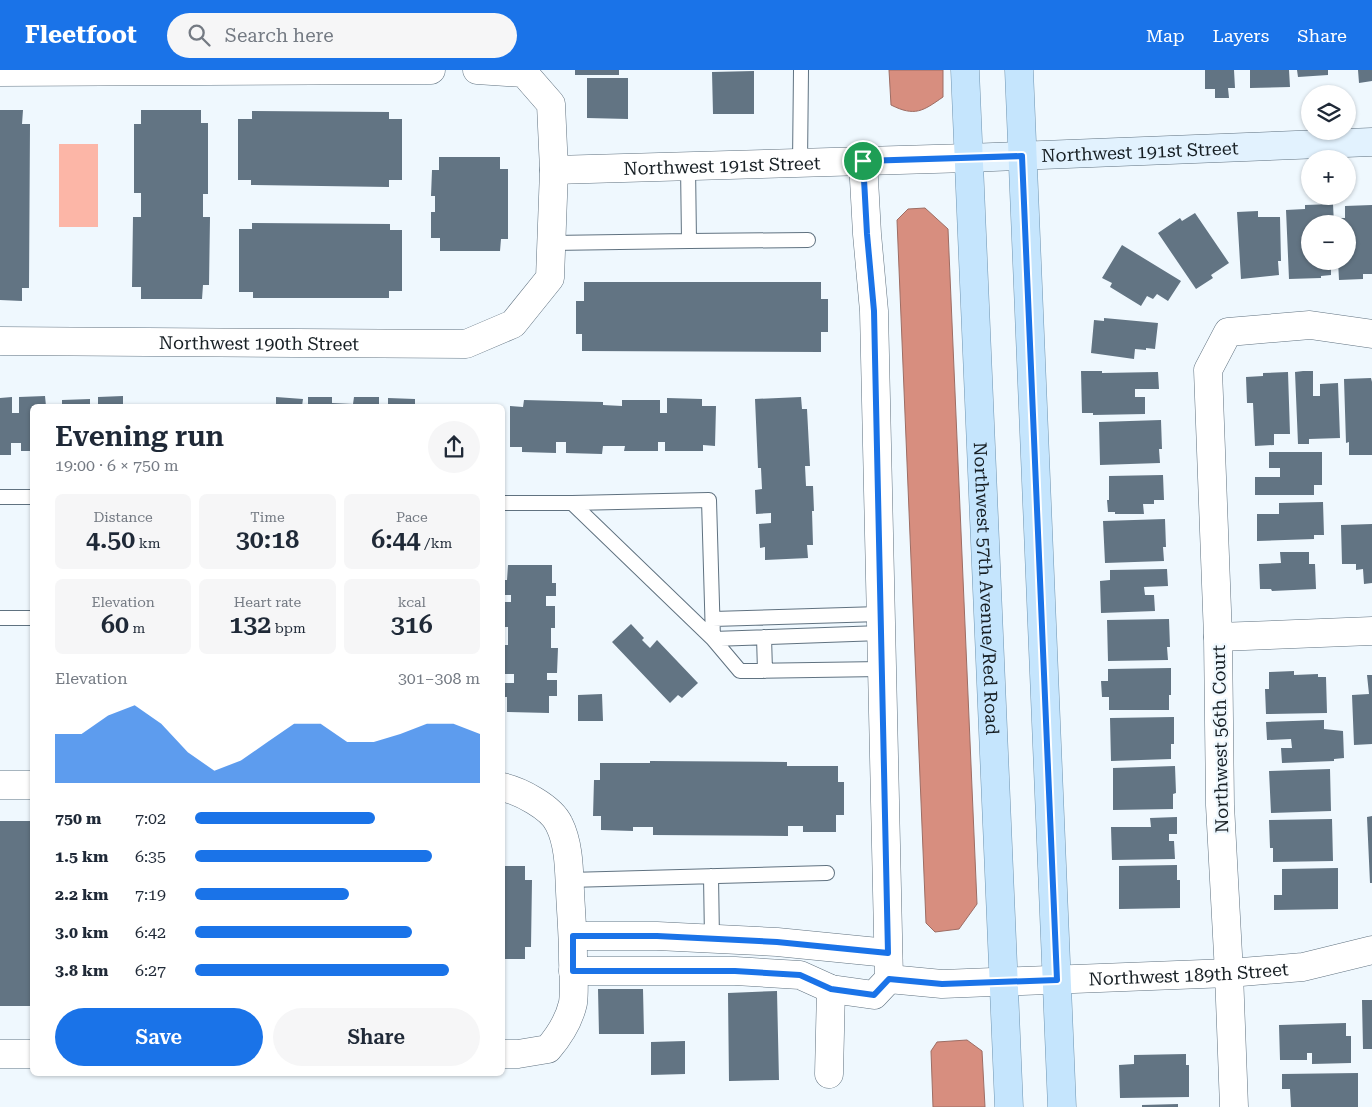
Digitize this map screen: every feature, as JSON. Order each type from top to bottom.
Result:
[{"type":"main road","name":"Northwest 57th Avenue/Red Road","points":[[965,70],[1009,1107]]},
{"type":"main road","points":[[1019,70],[1062,1107]]},
{"type":"street","points":[[0,72],[431,70]]},
{"type":"street","points":[[476,70],[524,74],[551,104],[554,170],[551,243]]},
{"type":"street","name":"Northwest 191st Street","points":[[554,170],[968,158],[1372,142]]},
{"type":"street","points":[[573,971],[759,972],[800,975],[831,989],[874,995],[888,966],[874,311],[863,161]]},
{"type":"street","name":"Northwest 190th Street","points":[[0,341],[466,344],[513,324],[550,278],[551,243]]},
{"type":"street","name":"Northwest 56th Court","points":[[1234,1107],[1220,804],[1218,637],[1208,370],[1228,332],[1310,326],[1372,334]]},
{"type":"street","points":[[1218,637],[1372,630]]},
{"type":"street","points":[[0,785],[30,785]]},
{"type":"street","points":[[505,788],[514,789],[537,801],[558,822],[565,840],[573,936],[573,1001],[564,1029],[548,1050],[505,1054]]},
{"type":"street","name":"Northwest 189th Street","points":[[573,936],[657,936],[777,942],[888,966],[942,984],[1229,973],[1303,967],[1372,950]]},
{"type":"street","points":[[829,1074],[831,989]]},
{"type":"street","points":[[0,1054],[30,1054]]},
{"type":"lane","points":[[800,163],[801,70]]},
{"type":"lane","points":[[688,166],[689,242]]},
{"type":"lane","points":[[551,243],[808,240]]},
{"type":"lane","points":[[0,497],[30,497]]},
{"type":"lane","points":[[505,503],[709,500],[713,639]]},
{"type":"lane","points":[[572,503],[713,639],[740,671],[882,669]]},
{"type":"lane","points":[[0,618],[30,618]]},
{"type":"lane","points":[[713,619],[880,623]]},
{"type":"lane","points":[[713,639],[764,637],[880,623]]},
{"type":"lane","points":[[764,637],[765,671]]},
{"type":"lane","points":[[569,880],[827,872]]},
{"type":"lane","points":[[711,876],[712,939]]},
{"type":"shaded area","points":[[889,70],[943,70],[943,97],[919,111],[906,111],[891,105]]},
{"type":"shaded area","points":[[59,144],[98,144],[98,227],[59,227]]},
{"type":"shaded area","points":[[925,208],[948,229],[977,904],[959,929],[935,932],[926,923],[897,220],[908,209]]},
{"type":"shaded area","points":[[967,1040],[982,1051],[985,1107],[933,1107],[931,1051],[937,1042]]},
{"type":"building","points":[[575,70],[619,70],[619,75],[575,75]]},
{"type":"building","points":[[1205,70],[1234,70],[1235,88],[1228,88],[1229,98],[1215,98],[1215,89],[1205,89]]},
{"type":"building","points":[[1250,70],[1289,70],[1290,87],[1250,88]]},
{"type":"building","points":[[1297,70],[1328,70],[1328,75],[1298,77]]},
{"type":"building","points":[[1358,70],[1372,70],[1372,81],[1359,83]]},
{"type":"building","points":[[754,71],[754,114],[713,114],[712,72]]},
{"type":"building","points":[[587,78],[628,78],[628,119],[587,118]]},
{"type":"building","points":[[0,110],[23,110],[22,124],[30,124],[29,288],[22,288],[22,301],[0,300]]},
{"type":"building","points":[[141,110],[201,110],[201,123],[208,123],[208,194],[203,194],[203,217],[210,217],[209,285],[203,285],[202,299],[141,299],[141,287],[132,287],[133,217],[141,217],[141,193],[134,193],[134,124],[141,124]]},
{"type":"building","points":[[252,111],[389,112],[389,119],[402,119],[402,180],[389,180],[389,187],[251,185],[251,180],[238,180],[238,119],[252,119]]},
{"type":"building","points":[[439,157],[500,157],[500,169],[508,169],[508,239],[501,239],[500,251],[440,251],[440,238],[431,238],[431,212],[435,212],[435,196],[431,196],[432,170],[439,170]]},
{"type":"building","points":[[1305,205],[1333,205],[1334,215],[1301,215],[1301,270],[1331,270],[1331,275],[1321,276],[1321,278],[1289,279],[1286,210],[1305,209]]},
{"type":"building","points":[[1372,205],[1372,274],[1363,274],[1363,279],[1339,280],[1338,270],[1356,270],[1356,215],[1345,215],[1345,206]]},
{"type":"building","points":[[1258,211],[1258,217],[1280,217],[1281,261],[1278,261],[1279,275],[1241,279],[1237,212]]},
{"type":"building","points":[[1195,213],[1229,263],[1211,275],[1213,278],[1196,289],[1158,233],[1180,218],[1182,221]]},
{"type":"building","points":[[252,223],[390,224],[390,230],[402,230],[402,291],[389,291],[389,298],[253,298],[253,292],[239,292],[239,229],[252,229]]},
{"type":"building","points":[[1122,245],[1181,281],[1168,301],[1157,294],[1153,299],[1147,296],[1141,306],[1110,287],[1112,283],[1102,278]]},
{"type":"building","points":[[584,282],[821,282],[821,299],[828,299],[828,332],[821,332],[821,352],[582,351],[582,334],[576,334],[576,301],[584,301]]},
{"type":"building","points":[[1104,318],[1158,323],[1155,349],[1135,349],[1134,359],[1091,353],[1094,320],[1104,321]]},
{"type":"building","points":[[1081,371],[1102,371],[1102,373],[1158,372],[1159,389],[1135,389],[1135,397],[1145,397],[1145,414],[1093,415],[1093,413],[1082,413]]},
{"type":"building","points":[[1313,371],[1313,396],[1320,396],[1320,384],[1338,383],[1340,438],[1309,439],[1309,444],[1298,444],[1295,372]]},
{"type":"building","points":[[1288,372],[1290,434],[1274,434],[1274,445],[1255,446],[1253,403],[1247,403],[1246,377],[1263,376],[1263,373]]},
{"type":"building","points":[[1371,378],[1372,455],[1349,455],[1349,442],[1346,443],[1344,379]]},
{"type":"building","points":[[45,396],[46,404],[30,404],[30,451],[21,451],[21,443],[11,443],[11,455],[0,455],[0,398],[12,397],[12,413],[19,413],[19,397]]},
{"type":"building","points":[[123,396],[123,404],[98,404],[98,397]]},
{"type":"building","points":[[276,397],[303,399],[302,404],[276,404]]},
{"type":"building","points":[[308,397],[332,397],[332,403],[353,404],[308,404]]},
{"type":"building","points":[[354,397],[379,397],[379,404],[353,404]]},
{"type":"building","points":[[801,397],[802,409],[807,409],[810,466],[805,466],[806,486],[813,486],[813,545],[807,545],[808,558],[765,560],[765,547],[760,548],[759,524],[771,523],[771,513],[756,514],[755,490],[762,489],[761,468],[758,468],[755,399]]},
{"type":"building","points":[[388,398],[415,399],[415,404],[388,404]]},
{"type":"building","points":[[667,398],[702,399],[702,406],[716,406],[715,446],[703,445],[703,451],[665,451],[665,442],[658,442],[658,451],[624,451],[625,446],[603,446],[602,454],[566,453],[566,442],[556,442],[556,453],[522,452],[522,447],[510,447],[510,406],[523,407],[524,400],[603,402],[603,405],[622,406],[622,400],[660,400],[660,413],[667,413]]},
{"type":"building","points":[[90,399],[90,404],[62,404],[62,400]]},
{"type":"building","points":[[1161,420],[1162,449],[1159,449],[1160,463],[1100,465],[1099,422]]},
{"type":"building","points":[[1269,452],[1322,452],[1322,485],[1314,485],[1314,495],[1255,495],[1255,477],[1280,477],[1280,468],[1269,468]]},
{"type":"building","points":[[1163,475],[1164,500],[1154,500],[1154,504],[1143,504],[1144,514],[1115,514],[1115,512],[1108,512],[1109,476]]},
{"type":"building","points":[[1323,502],[1324,535],[1314,535],[1314,539],[1257,541],[1257,514],[1279,514],[1279,503]]},
{"type":"building","points":[[1165,519],[1166,547],[1163,547],[1164,561],[1105,563],[1103,521]]},
{"type":"building","points":[[1372,524],[1372,583],[1364,584],[1363,569],[1356,570],[1356,564],[1342,564],[1341,525]]},
{"type":"building","points":[[1280,552],[1309,552],[1309,564],[1315,564],[1316,589],[1272,591],[1271,589],[1260,589],[1259,564],[1281,563]]},
{"type":"building","points":[[508,565],[552,565],[552,583],[556,583],[556,596],[546,596],[546,606],[555,606],[555,628],[551,628],[551,648],[558,648],[557,673],[547,673],[547,680],[557,680],[557,696],[549,696],[549,713],[507,712],[505,683],[514,683],[514,674],[505,674],[505,645],[508,645],[508,627],[505,627],[505,602],[511,602],[511,595],[505,595],[505,580],[507,580]]},
{"type":"building","points":[[1167,569],[1168,586],[1144,587],[1145,595],[1154,595],[1155,611],[1101,613],[1100,581],[1110,580],[1110,570]]},
{"type":"building","points":[[1169,619],[1170,647],[1167,647],[1168,660],[1108,661],[1107,620]]},
{"type":"building","points":[[631,624],[644,638],[642,640],[650,648],[657,640],[698,683],[682,698],[678,695],[670,703],[612,642]]},
{"type":"building","points":[[1171,668],[1169,710],[1109,710],[1109,697],[1102,697],[1101,681],[1108,681],[1108,669]]},
{"type":"building","points":[[1294,671],[1294,675],[1318,674],[1318,677],[1326,677],[1327,713],[1266,714],[1265,689],[1269,689],[1269,672]]},
{"type":"building","points":[[1367,675],[1372,675],[1372,744],[1354,745],[1352,695],[1369,694]]},
{"type":"building","points":[[602,694],[603,721],[578,721],[578,695]]},
{"type":"building","points":[[1174,717],[1174,744],[1171,744],[1171,759],[1111,761],[1110,718]]},
{"type":"building","points":[[1324,720],[1324,729],[1343,731],[1344,758],[1334,759],[1334,761],[1282,763],[1281,748],[1292,748],[1291,739],[1267,740],[1266,722]]},
{"type":"building","points":[[650,761],[787,762],[787,766],[838,766],[838,782],[844,782],[844,815],[836,815],[836,832],[803,832],[803,826],[788,826],[788,836],[653,835],[653,827],[633,827],[633,831],[601,830],[601,816],[593,816],[594,780],[600,780],[600,763],[650,763]]},
{"type":"building","points":[[1175,766],[1176,793],[1173,794],[1173,809],[1113,810],[1113,768]]},
{"type":"building","points":[[1330,769],[1331,811],[1271,813],[1269,771]]},
{"type":"building","points":[[1372,816],[1372,883],[1370,883],[1367,817]]},
{"type":"building","points":[[1177,817],[1177,834],[1169,834],[1169,841],[1174,841],[1175,859],[1112,860],[1111,827],[1151,827],[1150,818]]},
{"type":"building","points":[[1332,819],[1333,861],[1273,862],[1273,848],[1270,848],[1269,820]]},
{"type":"building","points":[[0,821],[30,821],[30,1006],[0,1006]]},
{"type":"building","points":[[1177,865],[1177,880],[1180,880],[1180,908],[1119,909],[1119,866]]},
{"type":"building","points":[[505,866],[525,866],[525,880],[532,880],[531,947],[525,947],[525,959],[505,959]]},
{"type":"building","points":[[1338,868],[1338,909],[1274,910],[1274,895],[1282,895],[1282,869]]},
{"type":"building","points":[[598,989],[643,989],[644,1034],[599,1034]]},
{"type":"building","points":[[777,991],[779,1080],[729,1081],[728,993]]},
{"type":"building","points":[[1362,1000],[1372,1000],[1372,1049],[1363,1049]]},
{"type":"building","points":[[1346,1023],[1346,1036],[1351,1036],[1351,1063],[1312,1064],[1312,1053],[1307,1053],[1307,1060],[1280,1060],[1279,1025]]},
{"type":"building","points":[[685,1041],[685,1074],[651,1075],[651,1042]]},
{"type":"building","points":[[1186,1054],[1186,1065],[1189,1065],[1189,1097],[1120,1098],[1119,1065],[1134,1064],[1134,1055]]},
{"type":"building","points":[[1358,1073],[1358,1107],[1291,1107],[1290,1089],[1282,1089],[1282,1074]]},
{"type":"building","points":[[1178,1104],[1178,1107],[1142,1107],[1142,1105]]},
{"type":"route","points":[[1022,156],[1057,980],[942,984],[889,979],[874,995],[854,994],[831,989],[800,975],[735,971],[573,971],[573,936],[657,936],[777,942],[888,953],[874,311],[863,161],[1022,156]]}]
